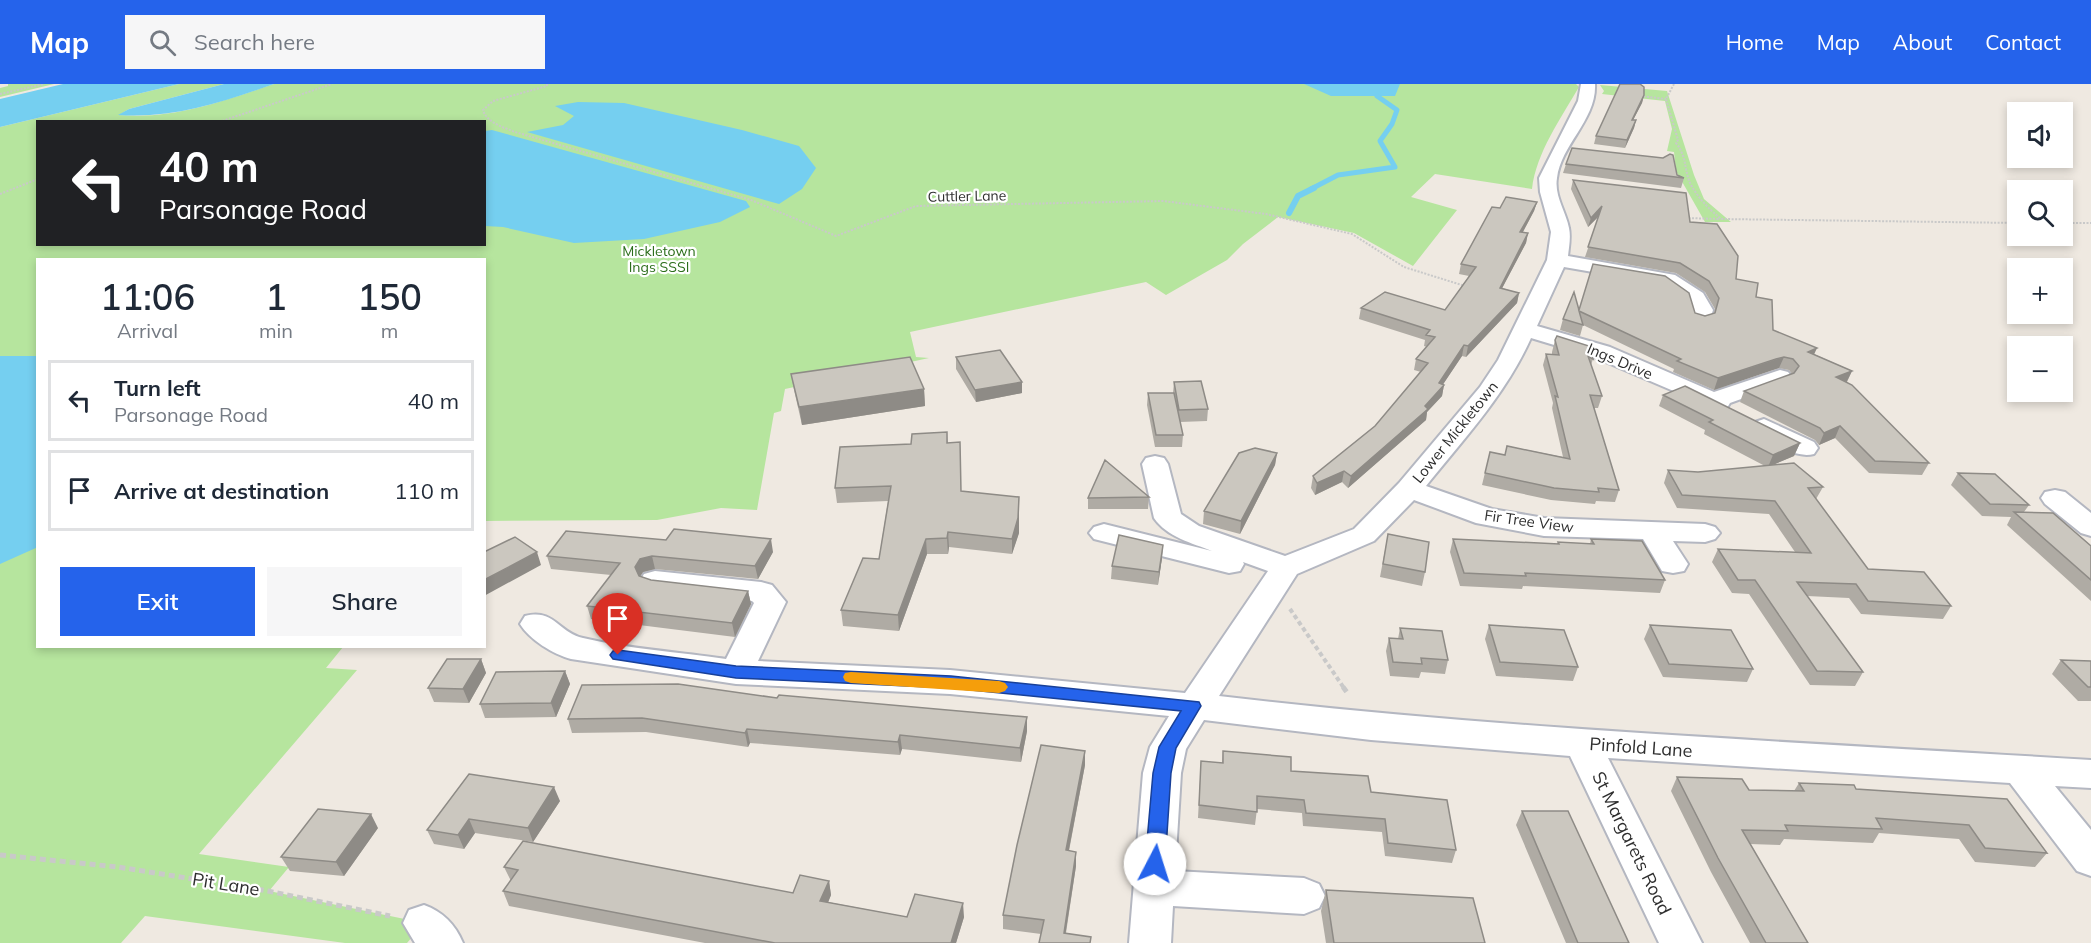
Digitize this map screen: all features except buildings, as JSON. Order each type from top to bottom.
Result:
[{"type":"street","name":"Lower Mickletown","points":[[1280,576],[1364,535],[1409,489],[1489,392],[1510,360],[1557,260],[1561,242],[1560,229],[1548,191],[1558,180],[1571,149],[1589,87]]},
{"type":"street","points":[[1557,260],[1669,270],[1695,298],[1702,310],[1701,318]]},
{"type":"street","name":"Ings Drive","points":[[1524,329],[1602,352],[1713,401],[1805,448]]},
{"type":"street","points":[[1713,401],[1780,377]]},
{"type":"street","points":[[1155,464],[1168,518],[1189,532],[1280,576]]},
{"type":"street","name":"Fir Tree View","points":[[1409,489],[1486,517],[1544,527],[1706,533]]},
{"type":"street","points":[[2055,498],[2091,527]]},
{"type":"street","points":[[1653,532],[1673,564]]},
{"type":"street","points":[[1104,533],[1280,576]]},
{"type":"street","points":[[1150,943],[1162,773],[1168,747],[1280,576]]},
{"type":"street","points":[[655,581],[761,592],[770,602],[736,672]]},
{"type":"street","name":"Pinfold Lane","points":[[536,624],[571,648],[736,672],[951,682],[1193,706],[1371,727],[1582,743],[2091,774]]},
{"type":"street","name":"St Margarets Road","points":[[1582,743],[1681,943]]},
{"type":"street","points":[[2021,770],[2091,858]]},
{"type":"street","points":[[1153,887],[1304,896]]},
{"type":"path","points":[[0,94],[44,84]]},
{"type":"path","points":[[225,120],[332,84]]},
{"type":"path","name":"Cuttler Lane","points":[[547,84],[547,86],[493,100],[483,110],[485,116],[498,125],[515,132],[751,200],[836,236],[916,206],[1163,201],[1266,214],[1352,234],[1404,267],[1470,287]]},
{"type":"path","points":[[1674,84],[1666,99],[1678,140],[1676,143],[1681,147],[1685,165],[1690,173],[1689,181],[1707,208],[1721,219]]},
{"type":"path","points":[[1589,87],[1666,99]]},
{"type":"path","points":[[0,194],[36,180]]},
{"type":"path","points":[[1684,218],[2007,223]]},
{"type":"path","points":[[2073,223],[2091,223]]},
{"type":"path","points":[[1280,576],[1371,727]]},
{"type":"path","name":"Pit Lane","points":[[0,855],[118,867],[268,891],[433,933]]},
{"type":"green space","points":[[8,84],[54,84],[0,97],[0,88]]},
{"type":"green space","name":"Mickletown Ings SSSI","points":[[179,84],[224,84],[129,109],[119,115],[159,115],[198,108],[274,84],[1576,84],[1579,87],[1557,123],[1538,162],[1532,189],[1435,174],[1411,197],[1457,210],[1413,266],[1354,233],[1278,217],[1243,244],[1227,260],[1166,295],[1146,282],[910,332],[916,357],[929,358],[785,389],[781,411],[774,413],[757,510],[721,508],[657,520],[486,521],[486,258],[36,258],[36,648],[342,648],[326,668],[357,670],[199,854],[289,867],[269,891],[424,923],[407,943],[345,943],[145,916],[121,943],[0,943],[0,127]]},
{"type":"green space","points":[[1600,85],[1667,91],[1704,199],[1731,222],[1705,222],[1676,171],[1674,152],[1667,151],[1672,129],[1665,101],[1602,94],[1604,91]]},
{"type":"water","points":[[63,84],[179,84],[0,127],[0,99]]},
{"type":"water","points":[[224,84],[274,84],[217,103],[178,112],[138,116],[118,115],[129,109]]},
{"type":"water","points":[[1304,84],[1400,84],[1395,96],[1331,96]]},
{"type":"water","points":[[578,102],[624,103],[742,130],[799,146],[816,168],[802,189],[779,204],[527,132],[563,125],[574,116],[555,106]]},
{"type":"water","points":[[492,130],[746,201],[750,207],[720,222],[644,239],[574,243],[503,227],[486,226],[486,131]]},
{"type":"water","points":[[0,356],[36,356],[36,548],[0,564]]},
{"type":"waterway","points":[[1311,189],[1338,175],[1395,167],[1380,141],[1392,124],[1397,110],[1377,96]]},
{"type":"waterway","points":[[1289,213],[1298,196],[1314,188]]},
{"type":"slow traffic","points":[[851,677],[999,687]]},
{"type":"route","points":[[618,655],[736,672],[951,682],[1193,706],[1168,747],[1162,773],[1155,864]]}]
